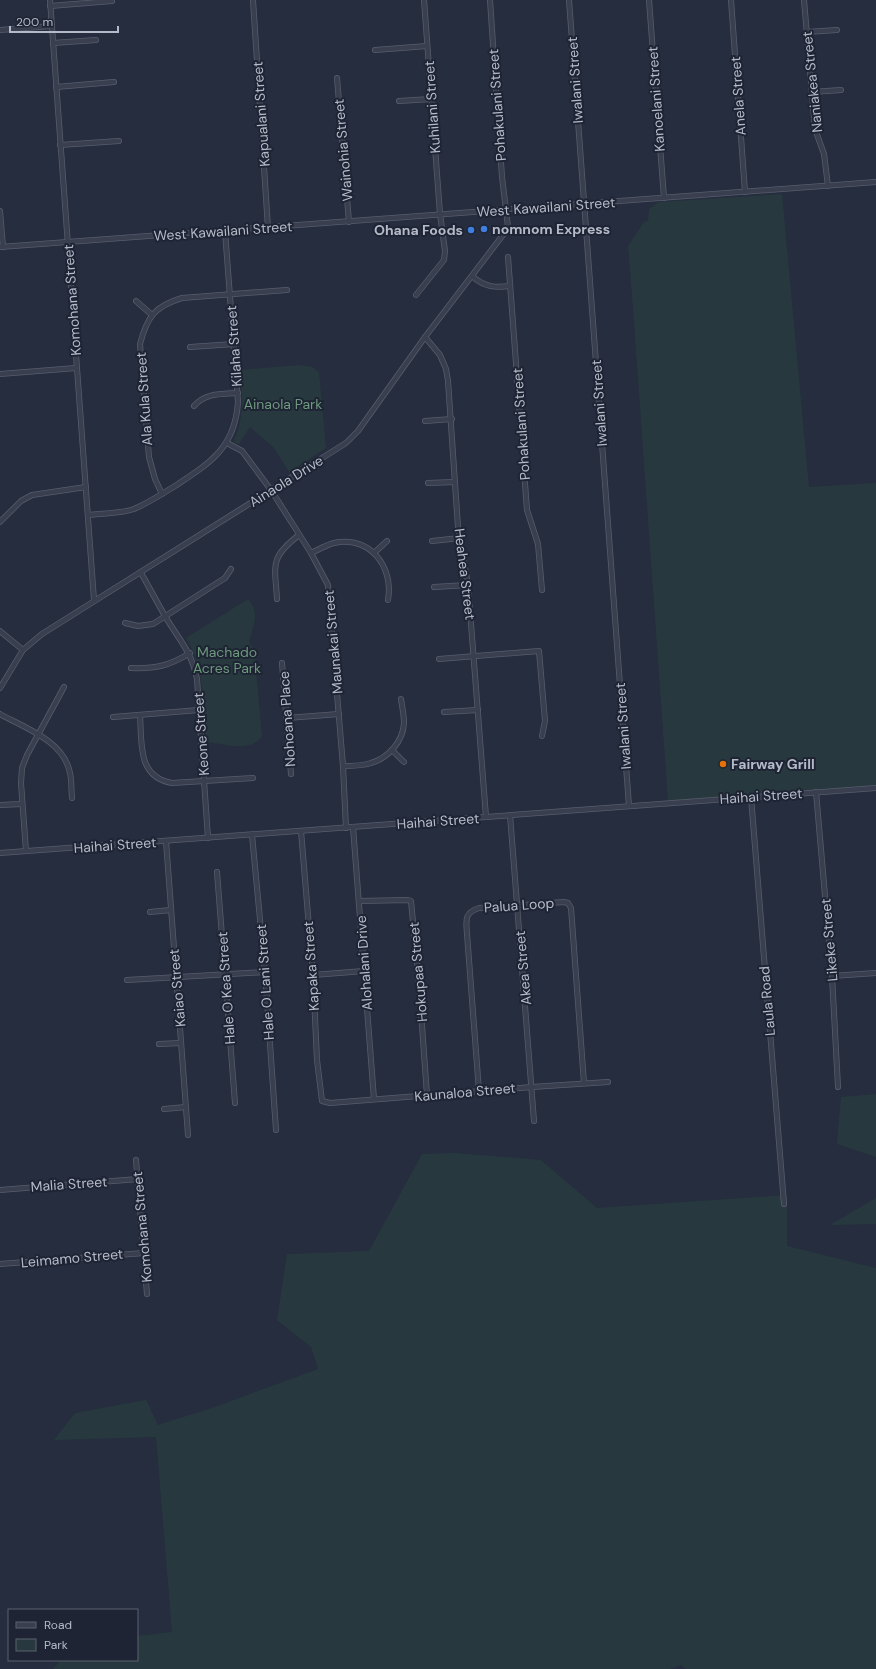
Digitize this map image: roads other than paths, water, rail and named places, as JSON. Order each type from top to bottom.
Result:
[{"type":"street","name":"Komohana Street","points":[[50,0],[94,600]]},
{"type":"street","name":"Kapualani Street","points":[[254,0],[268,228]]},
{"type":"street","name":"Kuhilani Street","points":[[416,295],[444,260],[445,243],[440,214],[424,0]]},
{"type":"street","name":"Pohakulani Street","points":[[490,0],[505,210]]},
{"type":"street","name":"Iwalani Street","points":[[569,0],[629,806]]},
{"type":"street","name":"Kanoelani Street","points":[[649,0],[664,198]]},
{"type":"street","name":"Anela Street","points":[[731,0],[745,192]]},
{"type":"street","name":"Naniakea Street","points":[[804,0],[815,129],[824,154],[828,186]]},
{"type":"street","points":[[50,6],[112,1]]},
{"type":"street","points":[[0,30],[52,26]]},
{"type":"street","points":[[807,32],[836,30]]},
{"type":"street","points":[[53,43],[96,40]]},
{"type":"street","points":[[375,50],[427,46]]},
{"type":"street","name":"Wainohia Street","points":[[337,78],[349,222]]},
{"type":"street","points":[[56,87],[114,82]]},
{"type":"street","points":[[812,92],[841,90]]},
{"type":"street","points":[[399,101],[431,99]]},
{"type":"street","points":[[60,145],[119,141]]},
{"type":"street","name":"West Kawailani Street","points":[[1,247],[876,182]]},
{"type":"street","name":"Ainaola Drive","points":[[0,688],[24,650],[42,634],[94,600],[141,573],[346,444],[358,431],[425,337],[506,231],[508,227],[505,210]]},
{"type":"street","points":[[0,211],[1,247]]},
{"type":"street","name":"Kilaha Street","points":[[88,515],[134,509],[162,494],[205,466],[218,455],[233,430],[237,416],[238,393],[225,231]]},
{"type":"street","name":"Pohakulani Street","points":[[508,257],[527,510],[538,544],[542,590]]},
{"type":"street","points":[[472,276],[479,282],[488,286],[510,286]]},
{"type":"street","name":"Ala Kula Street","points":[[162,494],[155,479],[149,457],[140,344],[145,327],[152,315],[169,302],[182,298],[287,290]]},
{"type":"street","points":[[136,301],[152,315]]},
{"type":"street","name":"Heahea Street","points":[[425,337],[438,352],[444,363],[448,381],[460,538],[468,585],[486,817]]},
{"type":"street","points":[[190,347],[234,344]]},
{"type":"street","points":[[0,374],[76,368]]},
{"type":"street","points":[[194,406],[200,399],[209,396],[238,393]]},
{"type":"street","points":[[425,421],[452,419]]},
{"type":"street","name":"Maunakai Street","points":[[227,442],[242,452],[271,490],[325,577],[330,594],[343,766],[346,828]]},
{"type":"street","points":[[428,483],[455,482]]},
{"type":"street","points":[[0,522],[21,500],[32,495],[86,487]]},
{"type":"street","points":[[277,599],[276,561],[282,549],[299,535]]},
{"type":"street","points":[[432,541],[460,538]]},
{"type":"street","points":[[374,553],[387,541]]},
{"type":"street","points":[[311,553],[334,543],[346,542],[366,548],[380,559],[388,574],[390,591],[388,600]]},
{"type":"street","points":[[124,623],[146,626],[166,617],[225,578],[231,569]]},
{"type":"street","name":"Keone Street","points":[[141,573],[166,617],[190,653],[197,679],[208,838]]},
{"type":"street","points":[[434,587],[468,585]]},
{"type":"street","points":[[0,631],[24,650]]},
{"type":"street","points":[[439,660],[539,651],[545,721],[542,736]]},
{"type":"street","points":[[131,668],[158,668],[172,663],[190,653]]},
{"type":"street","name":"Nohoana Place","points":[[282,663],[291,774]]},
{"type":"street","points":[[26,851],[22,804],[22,768],[27,755],[64,687]]},
{"type":"street","points":[[343,766],[371,763],[380,759],[392,750],[400,738],[403,729],[404,722],[401,698]]},
{"type":"street","points":[[113,717],[199,710]]},
{"type":"street","points":[[444,712],[478,710]]},
{"type":"street","points":[[0,714],[54,744],[67,762],[70,773],[72,798]]},
{"type":"street","points":[[287,718],[339,714]]},
{"type":"street","points":[[140,715],[143,757],[151,773],[161,780],[172,783],[253,778]]},
{"type":"street","points":[[392,750],[404,762]]},
{"type":"street","name":"Haihai Street","points":[[0,853],[876,788]]},
{"type":"street","name":"Likeke Street","points":[[816,792],[832,976],[838,1087]]},
{"type":"street","name":"Laula Road","points":[[750,797],[784,1204]]},
{"type":"street","points":[[0,805],[22,804]]},
{"type":"street","name":"Akea Street","points":[[510,815],[534,1121]]},
{"type":"street","name":"Alohalani Drive","points":[[353,827],[374,1099]]},
{"type":"street","name":"Kapaka Street","points":[[301,831],[313,975],[317,1060],[322,1101]]},
{"type":"street","name":"Hale O Lani Street","points":[[252,835],[265,972],[276,1130]]},
{"type":"street","name":"Kaiao Street","points":[[166,841],[188,1135]]},
{"type":"street","name":"Hale O Kea Street","points":[[217,872],[235,1103]]},
{"type":"street","name":"Hokupaa Street","points":[[359,902],[411,901],[427,1095]]},
{"type":"street","name":"Palua Loop","points":[[478,1091],[466,919],[471,910],[517,905],[564,902],[568,903],[571,908],[584,1083]]},
{"type":"street","points":[[150,912],[171,910]]},
{"type":"street","points":[[313,975],[364,970]]},
{"type":"street","points":[[127,980],[265,972]]},
{"type":"street","points":[[832,976],[876,973]]},
{"type":"street","points":[[159,1044],[181,1043]]},
{"type":"street","name":"Kaunaloa Street","points":[[322,1101],[330,1103],[608,1082]]},
{"type":"street","points":[[164,1109],[186,1108]]},
{"type":"street","name":"Komohana Street","points":[[136,1160],[147,1294]]},
{"type":"street","name":"Malia Street","points":[[0,1190],[138,1179]]},
{"type":"street","name":"Leimamo Street","points":[[0,1264],[144,1253]]},
{"type":"place","name":"nomnom Express","points":[[484,229]]},
{"type":"place","name":"Ohana Foods","points":[[471,230]]},
{"type":"place","name":"Fairway Grill","points":[[723,764]]},
{"type":"park label","name":"Ainaola Park","points":[[283,404]]},
{"type":"park label","name":"Machado Acres Park","points":[[227,660]]}]
